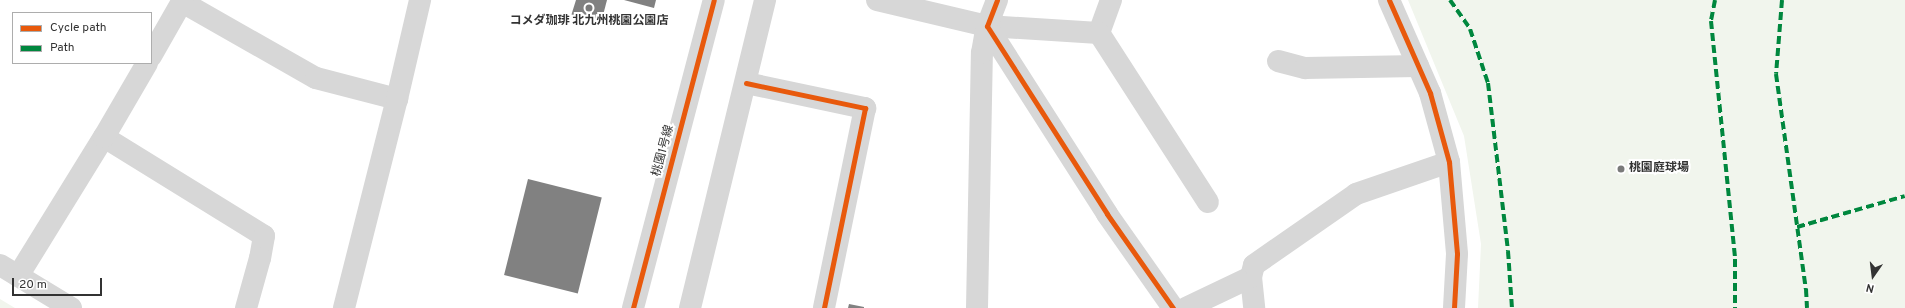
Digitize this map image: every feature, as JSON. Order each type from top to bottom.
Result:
[{"type":"street","points":[[344,308],[397,99],[420,0]]},
{"type":"street","name":"桃園1号線","points":[[634,308],[714,0]]},
{"type":"street","points":[[690,308],[765,0]]},
{"type":"street","points":[[877,0],[987,26],[1099,33]]},
{"type":"street","points":[[977,308],[982,53],[987,26],[997,0]]},
{"type":"street","points":[[1099,33],[1111,0]]},
{"type":"street","points":[[1389,0],[1430,93],[1449,162],[1458,254],[1454,308]]},
{"type":"street","points":[[152,54],[183,1],[316,78],[397,99]]},
{"type":"street","points":[[987,26],[1107,214],[1174,308]]},
{"type":"street","points":[[1099,33],[1208,202]]},
{"type":"street","points":[[1278,61],[1305,68],[1418,66]]},
{"type":"street","points":[[18,276],[104,137],[146,64]]},
{"type":"street","points":[[746,83],[865,108],[824,308]]},
{"type":"street","points":[[104,137],[264,236],[260,258],[246,308]]},
{"type":"street","points":[[1254,308],[1251,277],[1254,265],[1356,194],[1449,162]]},
{"type":"street","points":[[0,265],[71,308]]},
{"type":"street","points":[[1186,308],[1251,277]]},
{"type":"shaded area","points":[[1408,0],[1905,0],[1905,308],[1478,308],[1481,244],[1464,136]]},
{"type":"shaded area","points":[[0,299],[15,308],[0,308]]},
{"type":"building","name":"コメダ珈琲 北九州桃園公園店","points":[[576,0],[607,0],[601,23],[571,16]]},
{"type":"building","name":"コメダ珈琲 北九州桃園公園店","points":[[624,0],[656,0],[654,8]]},
{"type":"building","points":[[528,179],[602,197],[578,293],[504,275]]},
{"type":"building","points":[[849,304],[864,307],[864,308],[848,308]]},
{"type":"marked path","points":[[1450,0],[1470,29],[1488,83],[1508,251],[1512,308]]},
{"type":"marked path","points":[[1715,0],[1711,21],[1735,259],[1735,308]]},
{"type":"marked path","points":[[1782,0],[1776,74],[1806,289],[1807,308]]},
{"type":"marked path","points":[[1797,227],[1905,196]]},
{"type":"cycle path","points":[[633,308],[714,0]]},
{"type":"cycle path","points":[[997,0],[987,26],[1107,214],[1173,308]]},
{"type":"cycle path","points":[[1389,0],[1430,93],[1449,162],[1457,254],[1454,308]]},
{"type":"cycle path","points":[[746,83],[865,108],[824,308]]},
{"type":"place","name":"コメダ珈琲 北九州桃園公園店","points":[[589,8]]},
{"type":"place","name":"桃園庭球場","points":[[1621,169]]}]
